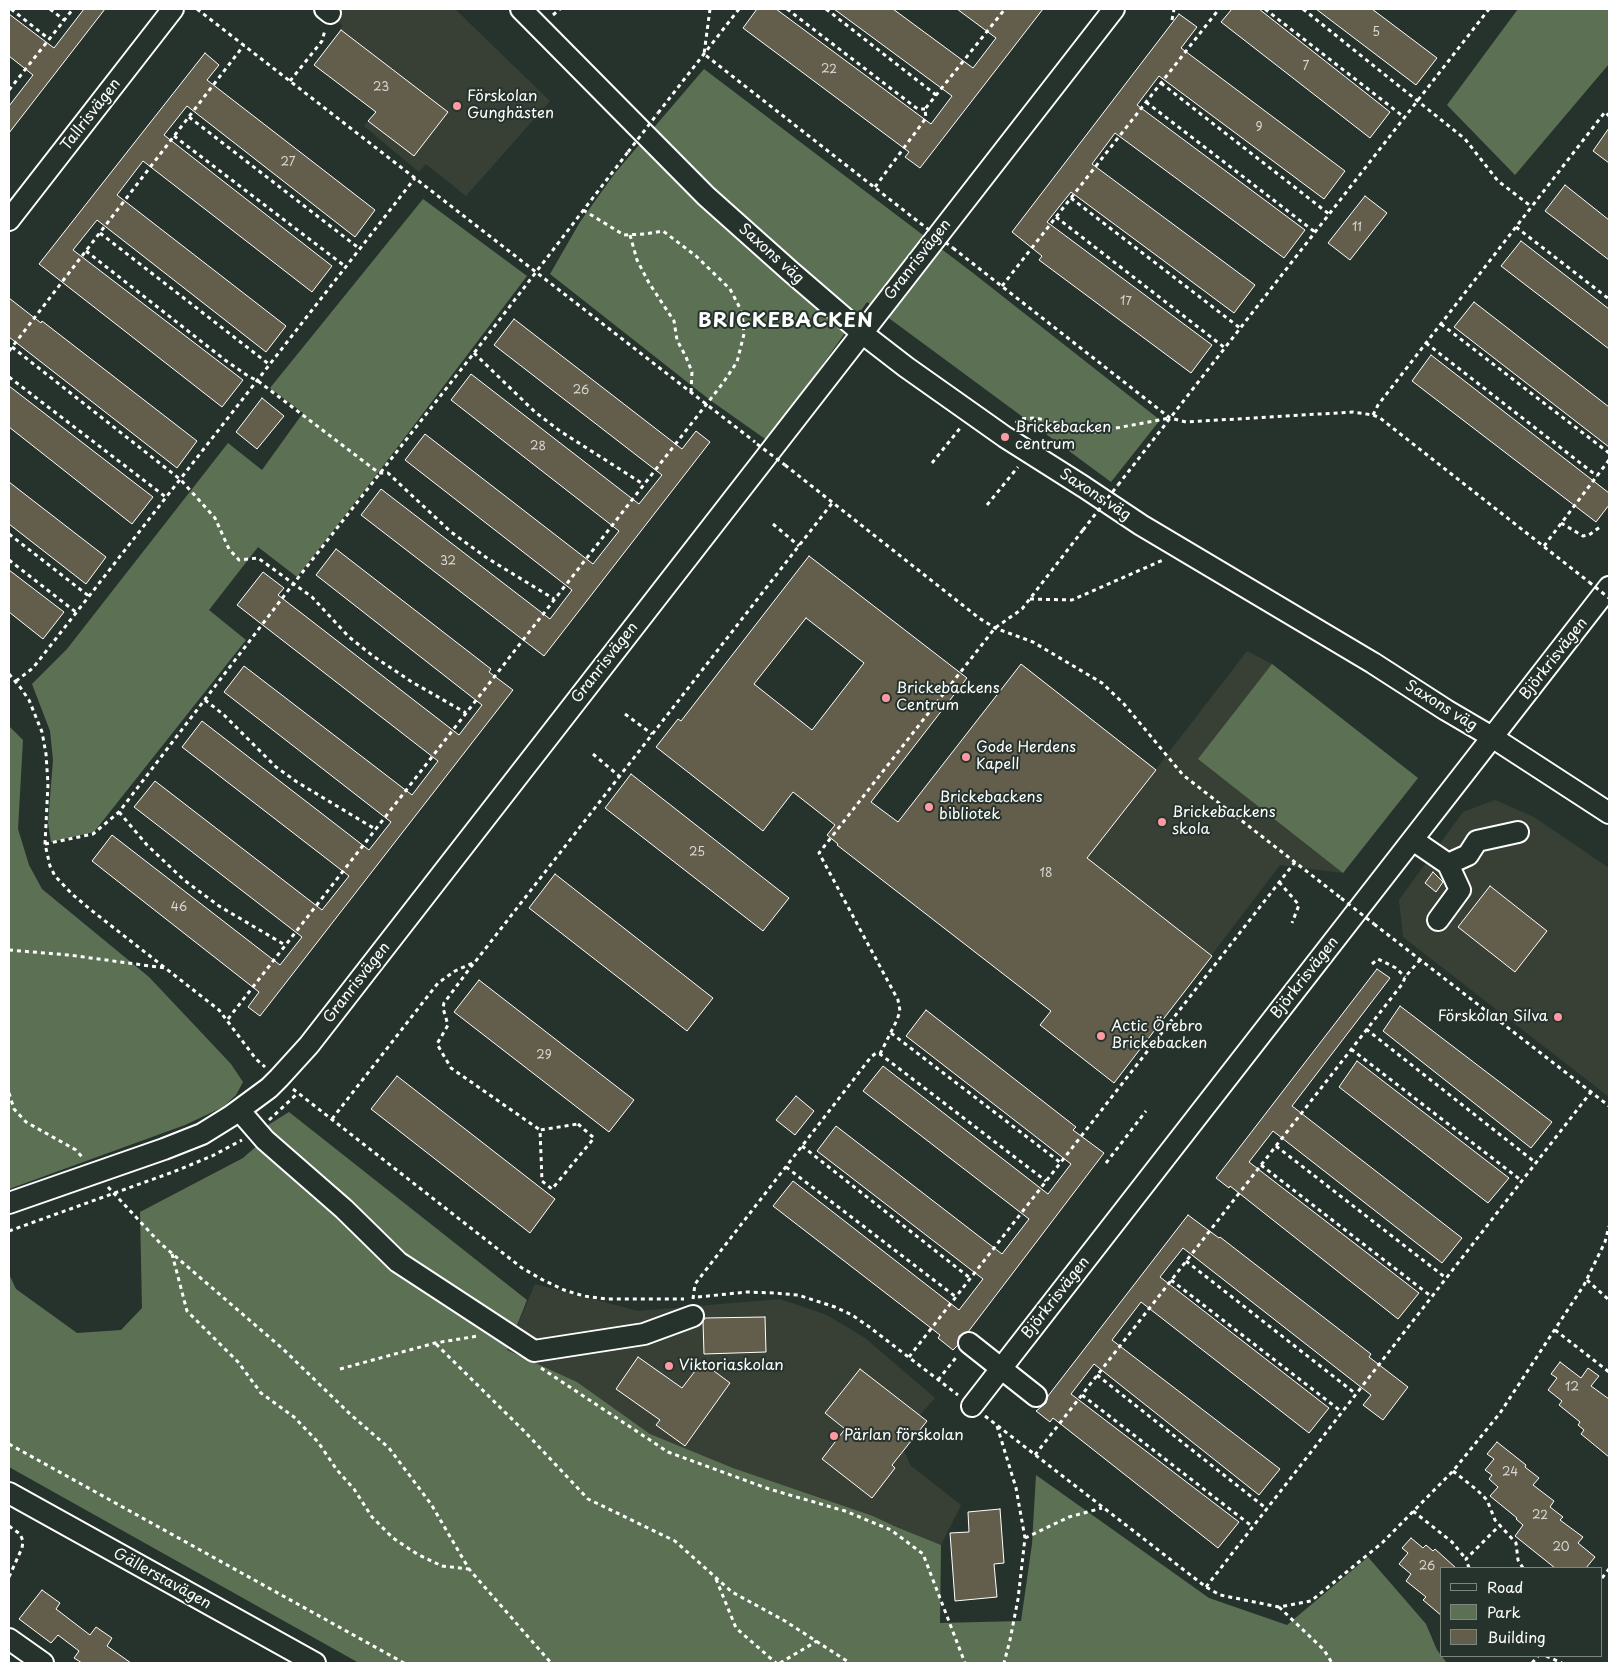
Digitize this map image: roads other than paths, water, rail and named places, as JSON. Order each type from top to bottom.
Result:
[{"type":"street","name":"Tallrisvägen","points":[[9,220],[173,9]]},
{"type":"street","name":"Saxons väg","points":[[521,9],[706,196],[862,333],[1005,437],[1141,525],[1373,663],[1609,813]]},
{"type":"street","name":"Granrisvägen","points":[[9,1203],[202,1134],[239,1110],[269,1088],[279,1078],[314,1038],[1114,9]]},
{"type":"street","name":"Björkrisvägen","points":[[972,1406],[1609,587]]},
{"type":"street","points":[[1448,864],[1468,855],[1478,841],[1518,832]]},
{"type":"street","points":[[1413,840],[1448,864],[1460,890],[1438,920]]},
{"type":"street","points":[[239,1110],[265,1140],[344,1209],[398,1262],[534,1351],[644,1334],[693,1307]]},
{"type":"street","points":[[968,1344],[1036,1396]]},
{"type":"street","name":"Gällerstavägen","points":[[9,1493],[315,1663]]},
{"type":"street","points":[[9,1639],[44,1663]]},
{"type":"place","name":"Förskolan Gunghästen","points":[[457,106]]},
{"type":"place","name":"Brickebacken centrum","points":[[1005,437]]},
{"type":"place","name":"Brickebackens Centrum","points":[[886,698]]},
{"type":"place","name":"Gode Herdens Kapell","points":[[966,757]]},
{"type":"place","name":"Brickebackens bibliotek","points":[[929,807]]},
{"type":"place","name":"Brickebackens skola","points":[[1162,822]]},
{"type":"place","name":"Förskolan Silva","points":[[1558,1017]]},
{"type":"place","name":"Actic Örebro Brickebacken","points":[[1101,1036]]},
{"type":"place","name":"Viktoriaskolan","points":[[669,1366]]},
{"type":"place","name":"Pärlan förskolan","points":[[834,1436]]},
{"type":"district","name":"BRICKEBACKEN","points":[[786,321]]}]
